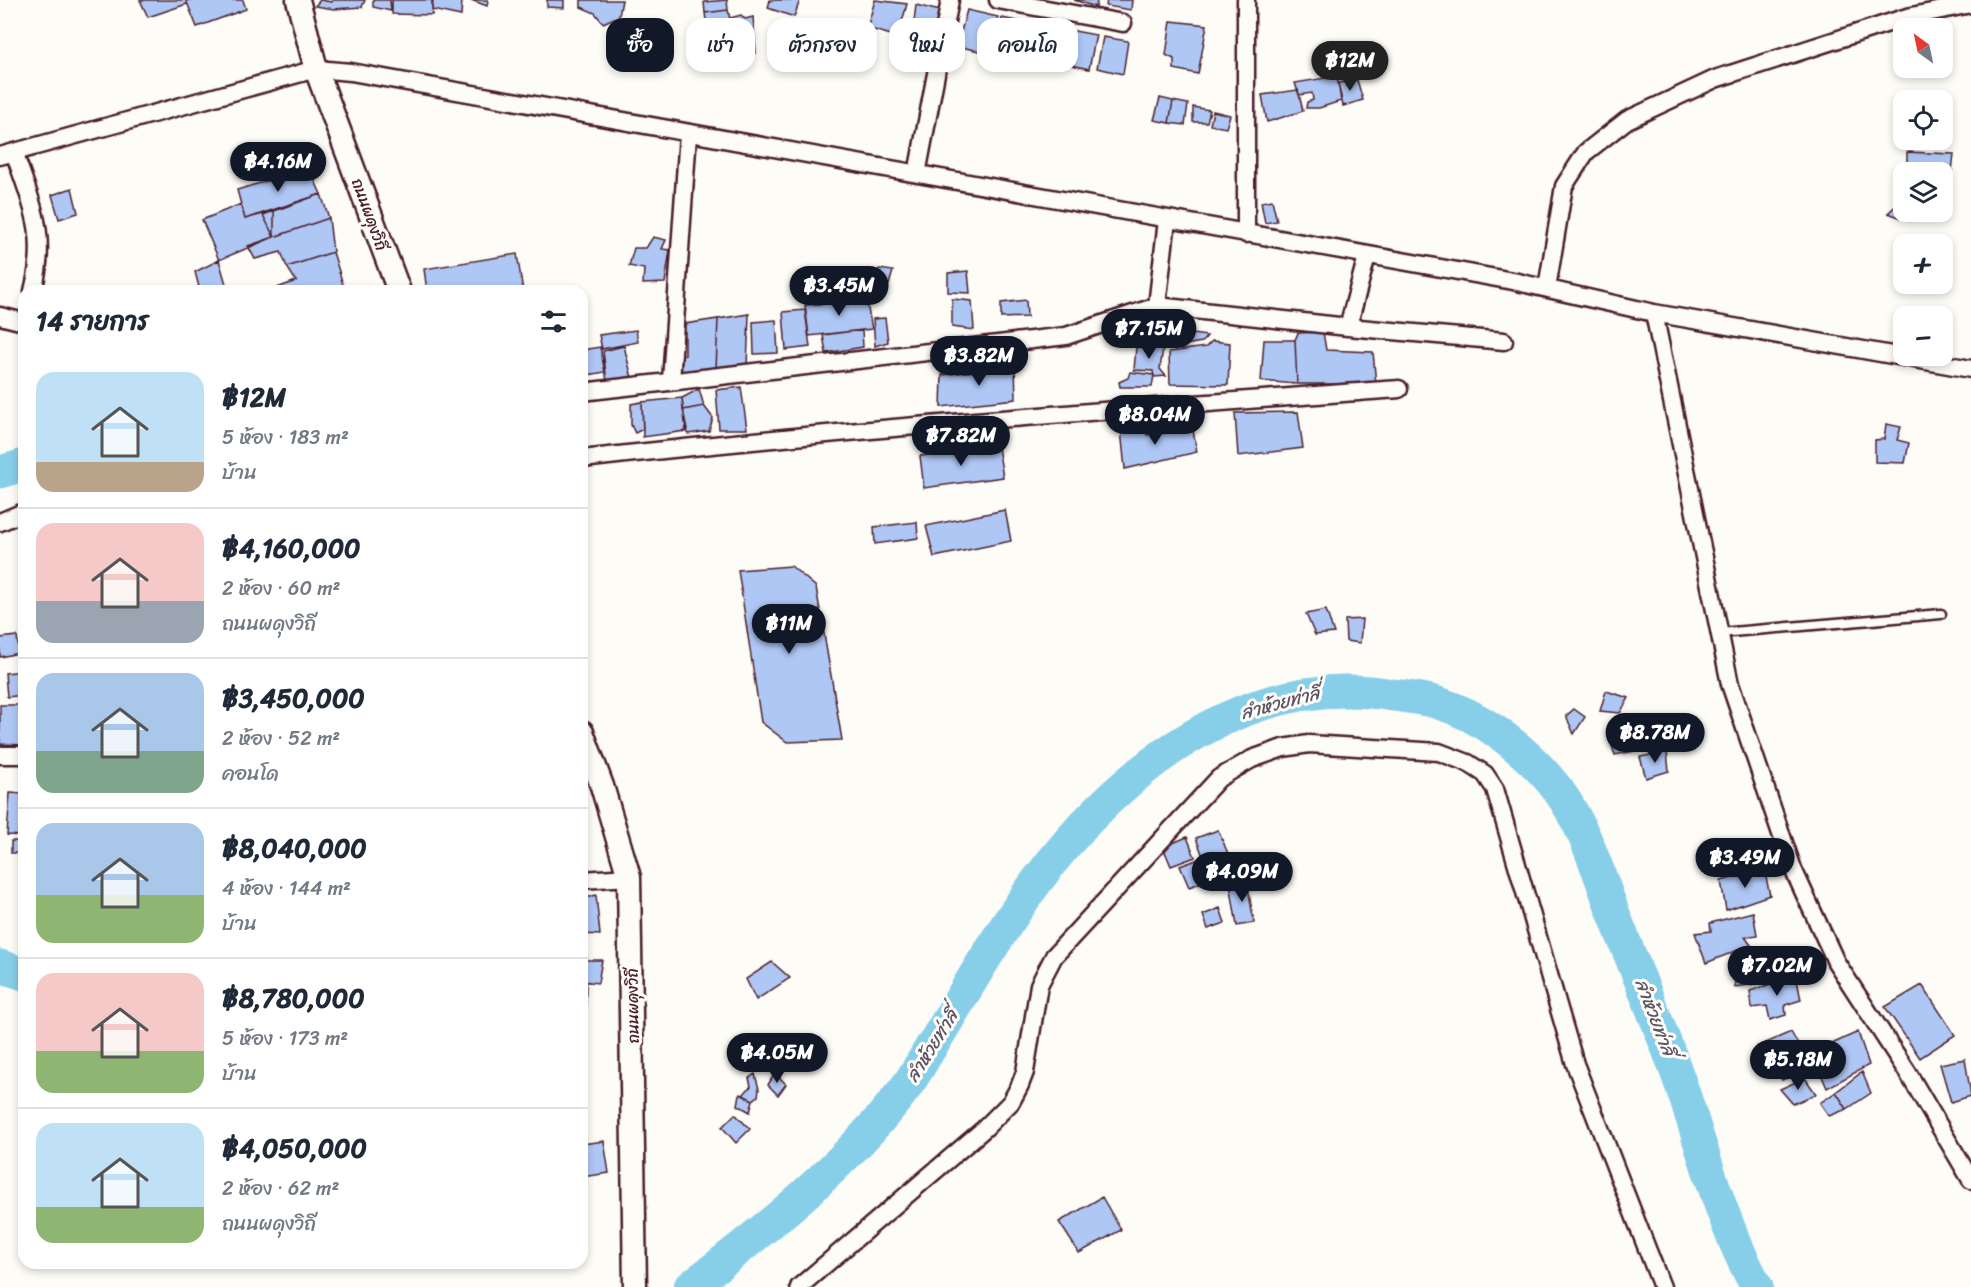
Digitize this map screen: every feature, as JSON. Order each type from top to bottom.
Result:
[{"type":"main road","points":[[282,0],[316,69]]},
{"type":"main road","points":[[298,0],[316,69]]},
{"type":"main road","name":"ถนนผดุงวิถี","points":[[316,69],[397,285]]},
{"type":"main road","name":"ถนนผดุงวิถี","points":[[588,748],[602,786],[629,877],[635,1287]]},
{"type":"street","points":[[917,174],[950,0]]},
{"type":"street","points":[[998,0],[1123,23]]},
{"type":"street","points":[[1246,0],[1246,234]]},
{"type":"street","points":[[1547,288],[1564,186],[1586,152],[1627,120],[1715,79],[1907,17],[1971,4]]},
{"type":"street","points":[[34,285],[41,248],[38,229],[7,154],[316,69],[351,72],[1547,288],[1653,313],[1971,369]]},
{"type":"street","points":[[671,381],[688,134]]},
{"type":"street","points":[[1157,306],[1167,220]]},
{"type":"street","points":[[1348,327],[1367,256]]},
{"type":"street","points":[[588,391],[1066,336],[1157,306],[1504,341]]},
{"type":"street","points":[[1653,313],[1730,684],[1798,880],[1836,962],[1908,1073],[1971,1180]]},
{"type":"street","points":[[0,316],[18,320]]},
{"type":"street","points":[[588,458],[766,438],[1399,389]]},
{"type":"street","points":[[0,522],[18,514]]},
{"type":"street","points":[[799,1287],[984,1129],[1011,1102],[1024,1072],[1039,985],[1054,956],[1138,863],[1219,778],[1252,759],[1283,748],[1308,744],[1439,752],[1468,763],[1485,774],[1495,789],[1575,1064],[1662,1287]]},
{"type":"street","points":[[0,755],[18,755]]},
{"type":"street","points":[[588,879],[629,877]]},
{"type":"lane","points":[[1720,633],[1941,614]]},
{"type":"building","points":[[140,0],[186,0],[187,4],[148,17]]},
{"type":"building","points":[[186,0],[243,0],[246,9],[197,27]]},
{"type":"building","points":[[320,0],[332,2],[332,0],[365,0],[362,7],[334,9],[315,6]]},
{"type":"building","points":[[373,0],[390,0],[391,11],[373,7]]},
{"type":"building","points":[[392,0],[432,0],[432,15],[392,14]]},
{"type":"building","points":[[433,0],[462,0],[461,16],[432,10]]},
{"type":"building","points":[[471,0],[488,0],[487,6]]},
{"type":"building","points":[[547,0],[564,0],[564,8],[547,7]]},
{"type":"building","points":[[581,0],[622,0],[619,16],[606,18],[606,22],[603,23],[595,13],[581,7]]},
{"type":"building","points":[[727,0],[728,10],[705,13],[704,2]]},
{"type":"building","points":[[770,0],[800,0],[794,17],[768,8]]},
{"type":"building","points":[[875,0],[907,4],[903,18],[889,18],[889,34],[877,31],[877,18],[870,18]]},
{"type":"building","points":[[1074,0],[1097,0],[1096,7]]},
{"type":"building","points":[[1107,0],[1132,0],[1131,10],[1106,6]]},
{"type":"building","points":[[916,5],[940,11],[938,18],[914,18]]},
{"type":"building","points":[[728,10],[730,18],[706,18],[705,13]]},
{"type":"building","points":[[967,10],[998,17],[977,18],[977,51],[965,48]]},
{"type":"building","points":[[1171,21],[1207,25],[1198,74],[1174,69],[1174,59],[1166,55]]},
{"type":"building","points":[[1078,32],[1096,35],[1089,69],[1078,66]]},
{"type":"building","points":[[1103,37],[1128,41],[1123,74],[1097,68]]},
{"type":"building","points":[[1337,76],[1341,101],[1319,108],[1306,108],[1307,102],[1313,100],[1312,93],[1299,95],[1295,83]]},
{"type":"building","points":[[1357,80],[1363,100],[1343,106],[1338,83]]},
{"type":"building","points":[[1298,90],[1303,111],[1267,122],[1262,95]]},
{"type":"building","points":[[1160,98],[1173,101],[1169,123],[1154,120]]},
{"type":"building","points":[[1173,101],[1188,104],[1185,125],[1169,123]]},
{"type":"building","points":[[1193,107],[1210,110],[1207,122],[1193,122]]},
{"type":"building","points":[[1213,111],[1230,115],[1226,128],[1210,125]]},
{"type":"building","points":[[1907,152],[1954,154],[1953,162],[1907,162]]},
{"type":"building","points":[[309,168],[321,194],[245,219],[237,190]]},
{"type":"building","points":[[72,188],[78,213],[59,219],[52,195]]},
{"type":"building","points":[[321,194],[329,218],[274,237],[263,215]]},
{"type":"building","points":[[1272,200],[1277,221],[1265,223],[1261,202]]},
{"type":"building","points":[[241,204],[245,219],[274,211],[274,237],[219,260],[202,220]]},
{"type":"building","points":[[329,218],[333,252],[287,267],[281,252],[255,259],[248,246]]},
{"type":"building","points":[[653,237],[666,240],[662,249],[670,250],[665,283],[643,284],[644,269],[629,266],[634,248],[646,248]]},
{"type":"building","points":[[333,252],[343,285],[285,285],[296,281],[287,267]]},
{"type":"building","points":[[517,254],[522,285],[426,285],[424,269]]},
{"type":"building","points":[[219,260],[226,285],[198,285],[195,272]]},
{"type":"building","points":[[879,269],[893,271],[889,285],[882,287],[874,279]]},
{"type":"building","points":[[968,271],[970,293],[948,292],[948,273]]},
{"type":"building","points":[[865,294],[872,329],[809,336],[805,305],[846,302],[846,296]]},
{"type":"building","points":[[952,299],[972,301],[974,330],[952,327]]},
{"type":"building","points":[[1026,300],[1027,317],[1001,318],[1001,303]]},
{"type":"building","points":[[805,310],[810,347],[786,350],[783,312]]},
{"type":"building","points":[[749,314],[747,367],[716,370],[718,319]]},
{"type":"building","points":[[885,318],[888,342],[875,346],[873,319]]},
{"type":"building","points":[[718,319],[716,370],[678,374],[680,355],[685,355],[685,324]]},
{"type":"building","points":[[776,320],[778,353],[754,354],[753,322]]},
{"type":"building","points":[[636,330],[638,342],[602,349],[599,335]]},
{"type":"building","points":[[862,330],[863,347],[826,353],[823,335]]},
{"type":"building","points":[[1178,332],[1207,336],[1202,342],[1179,346],[1173,343],[1169,336]]},
{"type":"building","points":[[1323,332],[1326,350],[1373,352],[1376,384],[1297,384],[1295,340],[1298,333]]},
{"type":"building","points":[[1264,340],[1295,340],[1297,384],[1261,381]]},
{"type":"building","points":[[1212,341],[1230,343],[1228,385],[1170,384],[1169,352],[1206,347]]},
{"type":"building","points":[[624,346],[632,378],[607,382],[603,351]]},
{"type":"building","points":[[1024,346],[1024,362],[999,365],[1001,348]]},
{"type":"building","points":[[600,347],[605,372],[588,375],[588,349]]},
{"type":"building","points":[[1136,347],[1163,348],[1160,369],[1166,376],[1154,377],[1153,371],[1134,370]]},
{"type":"building","points":[[985,351],[986,365],[968,367],[966,372],[948,374],[949,368],[963,365],[961,353]]},
{"type":"building","points":[[1015,366],[1016,399],[941,407],[942,375]]},
{"type":"building","points":[[1130,372],[1154,375],[1152,387],[1120,387],[1119,382],[1128,378]]},
{"type":"building","points":[[741,387],[747,429],[719,429],[716,390]]},
{"type":"building","points":[[699,389],[704,406],[683,410],[682,398]]},
{"type":"building","points":[[682,398],[686,431],[643,437],[642,402]]},
{"type":"building","points":[[642,402],[643,429],[635,433],[631,425],[631,404]]},
{"type":"building","points":[[704,406],[713,418],[709,431],[688,434],[683,410]]},
{"type":"building","points":[[1298,412],[1303,448],[1238,456],[1235,413]]},
{"type":"building","points":[[1143,424],[1147,435],[1193,430],[1197,452],[1125,469],[1121,430]]},
{"type":"building","points":[[1886,424],[1901,427],[1897,440],[1909,443],[1905,463],[1875,462],[1875,440],[1884,439]]},
{"type":"building","points":[[998,447],[1003,477],[924,488],[920,456]]},
{"type":"building","points":[[1005,510],[1011,541],[934,557],[926,526]]},
{"type":"building","points":[[917,522],[918,538],[875,544],[874,527]]},
{"type":"building","points":[[791,566],[816,587],[842,740],[787,742],[761,722],[738,570]]},
{"type":"building","points":[[1326,610],[1334,633],[1315,635],[1306,614]]},
{"type":"building","points":[[1362,619],[1360,643],[1346,641],[1345,620]]},
{"type":"building","points":[[17,636],[18,653],[0,657],[0,638]]},
{"type":"building","points":[[18,672],[18,696],[7,697],[5,673]]},
{"type":"building","points":[[1606,691],[1629,698],[1620,713],[1600,711]]},
{"type":"building","points":[[0,705],[18,705],[18,745],[0,744]]},
{"type":"building","points":[[1574,709],[1585,717],[1574,734],[1566,716]]},
{"type":"building","points":[[1635,728],[1635,751],[1615,755],[1608,734]]},
{"type":"building","points":[[1667,752],[1669,771],[1646,778],[1640,757]]},
{"type":"building","points":[[10,793],[18,794],[18,836],[7,835]]},
{"type":"building","points":[[1218,830],[1229,856],[1206,864],[1196,838]]},
{"type":"building","points":[[1187,837],[1195,857],[1171,866],[1163,847]]},
{"type":"building","points":[[11,841],[18,841],[18,853],[11,853]]},
{"type":"building","points":[[1202,858],[1211,879],[1189,887],[1180,866]]},
{"type":"building","points":[[1764,869],[1770,895],[1726,910],[1721,881]]},
{"type":"building","points":[[1247,881],[1254,923],[1237,926],[1230,883]]},
{"type":"building","points":[[596,895],[600,935],[588,934],[588,897]]},
{"type":"building","points":[[1220,908],[1225,923],[1208,929],[1203,915]]},
{"type":"building","points":[[1753,912],[1757,935],[1745,937],[1751,945],[1706,963],[1695,933],[1711,931],[1710,923]]},
{"type":"building","points":[[1776,951],[1781,980],[1735,987],[1733,961]]},
{"type":"building","points":[[588,960],[602,960],[598,983],[588,982]]},
{"type":"building","points":[[772,962],[790,978],[756,1000],[746,979]]},
{"type":"building","points":[[1796,975],[1801,1000],[1785,1005],[1786,1015],[1770,1020],[1767,1006],[1752,1008],[1750,991]]},
{"type":"building","points":[[1922,985],[1955,1035],[1920,1058],[1885,1007]]},
{"type":"building","points":[[1791,1032],[1811,1068],[1782,1080],[1761,1045]]},
{"type":"building","points":[[1858,1032],[1869,1065],[1827,1088],[1812,1053]]},
{"type":"building","points":[[1965,1059],[1971,1096],[1951,1102],[1940,1064]]},
{"type":"building","points":[[1862,1072],[1871,1093],[1847,1109],[1836,1092]]},
{"type":"building","points":[[775,1073],[786,1084],[778,1095],[768,1085]]},
{"type":"building","points":[[755,1074],[759,1089],[758,1096],[753,1100],[743,1095],[751,1086],[749,1078]]},
{"type":"building","points":[[1805,1078],[1816,1094],[1793,1104],[1780,1089]]},
{"type":"building","points":[[1836,1092],[1847,1109],[1829,1116],[1820,1103]]},
{"type":"building","points":[[740,1094],[753,1100],[750,1112],[738,1105]]},
{"type":"building","points":[[735,1114],[750,1129],[736,1143],[722,1127]]},
{"type":"building","points":[[604,1141],[609,1173],[588,1176],[588,1143]]},
{"type":"building","points":[[1102,1197],[1121,1230],[1079,1253],[1059,1222]]},
{"type":"waterway","name":"ลำห้วยท่าลี่","points":[[0,472],[18,467]]},
{"type":"waterway","name":"ลำห้วยท่าลี่","points":[[690,1287],[803,1196],[880,1119],[912,1079],[991,948],[1045,871],[1083,826],[1125,785],[1172,749],[1222,720],[1276,700],[1333,691],[1393,695],[1435,702],[1453,708],[1487,726],[1519,749],[1558,790],[1577,820],[1592,854],[1675,1067],[1724,1215],[1757,1287]]},
{"type":"waterway","name":"ลำห้วยท่าลี่","points":[[0,966],[18,972]]}]
